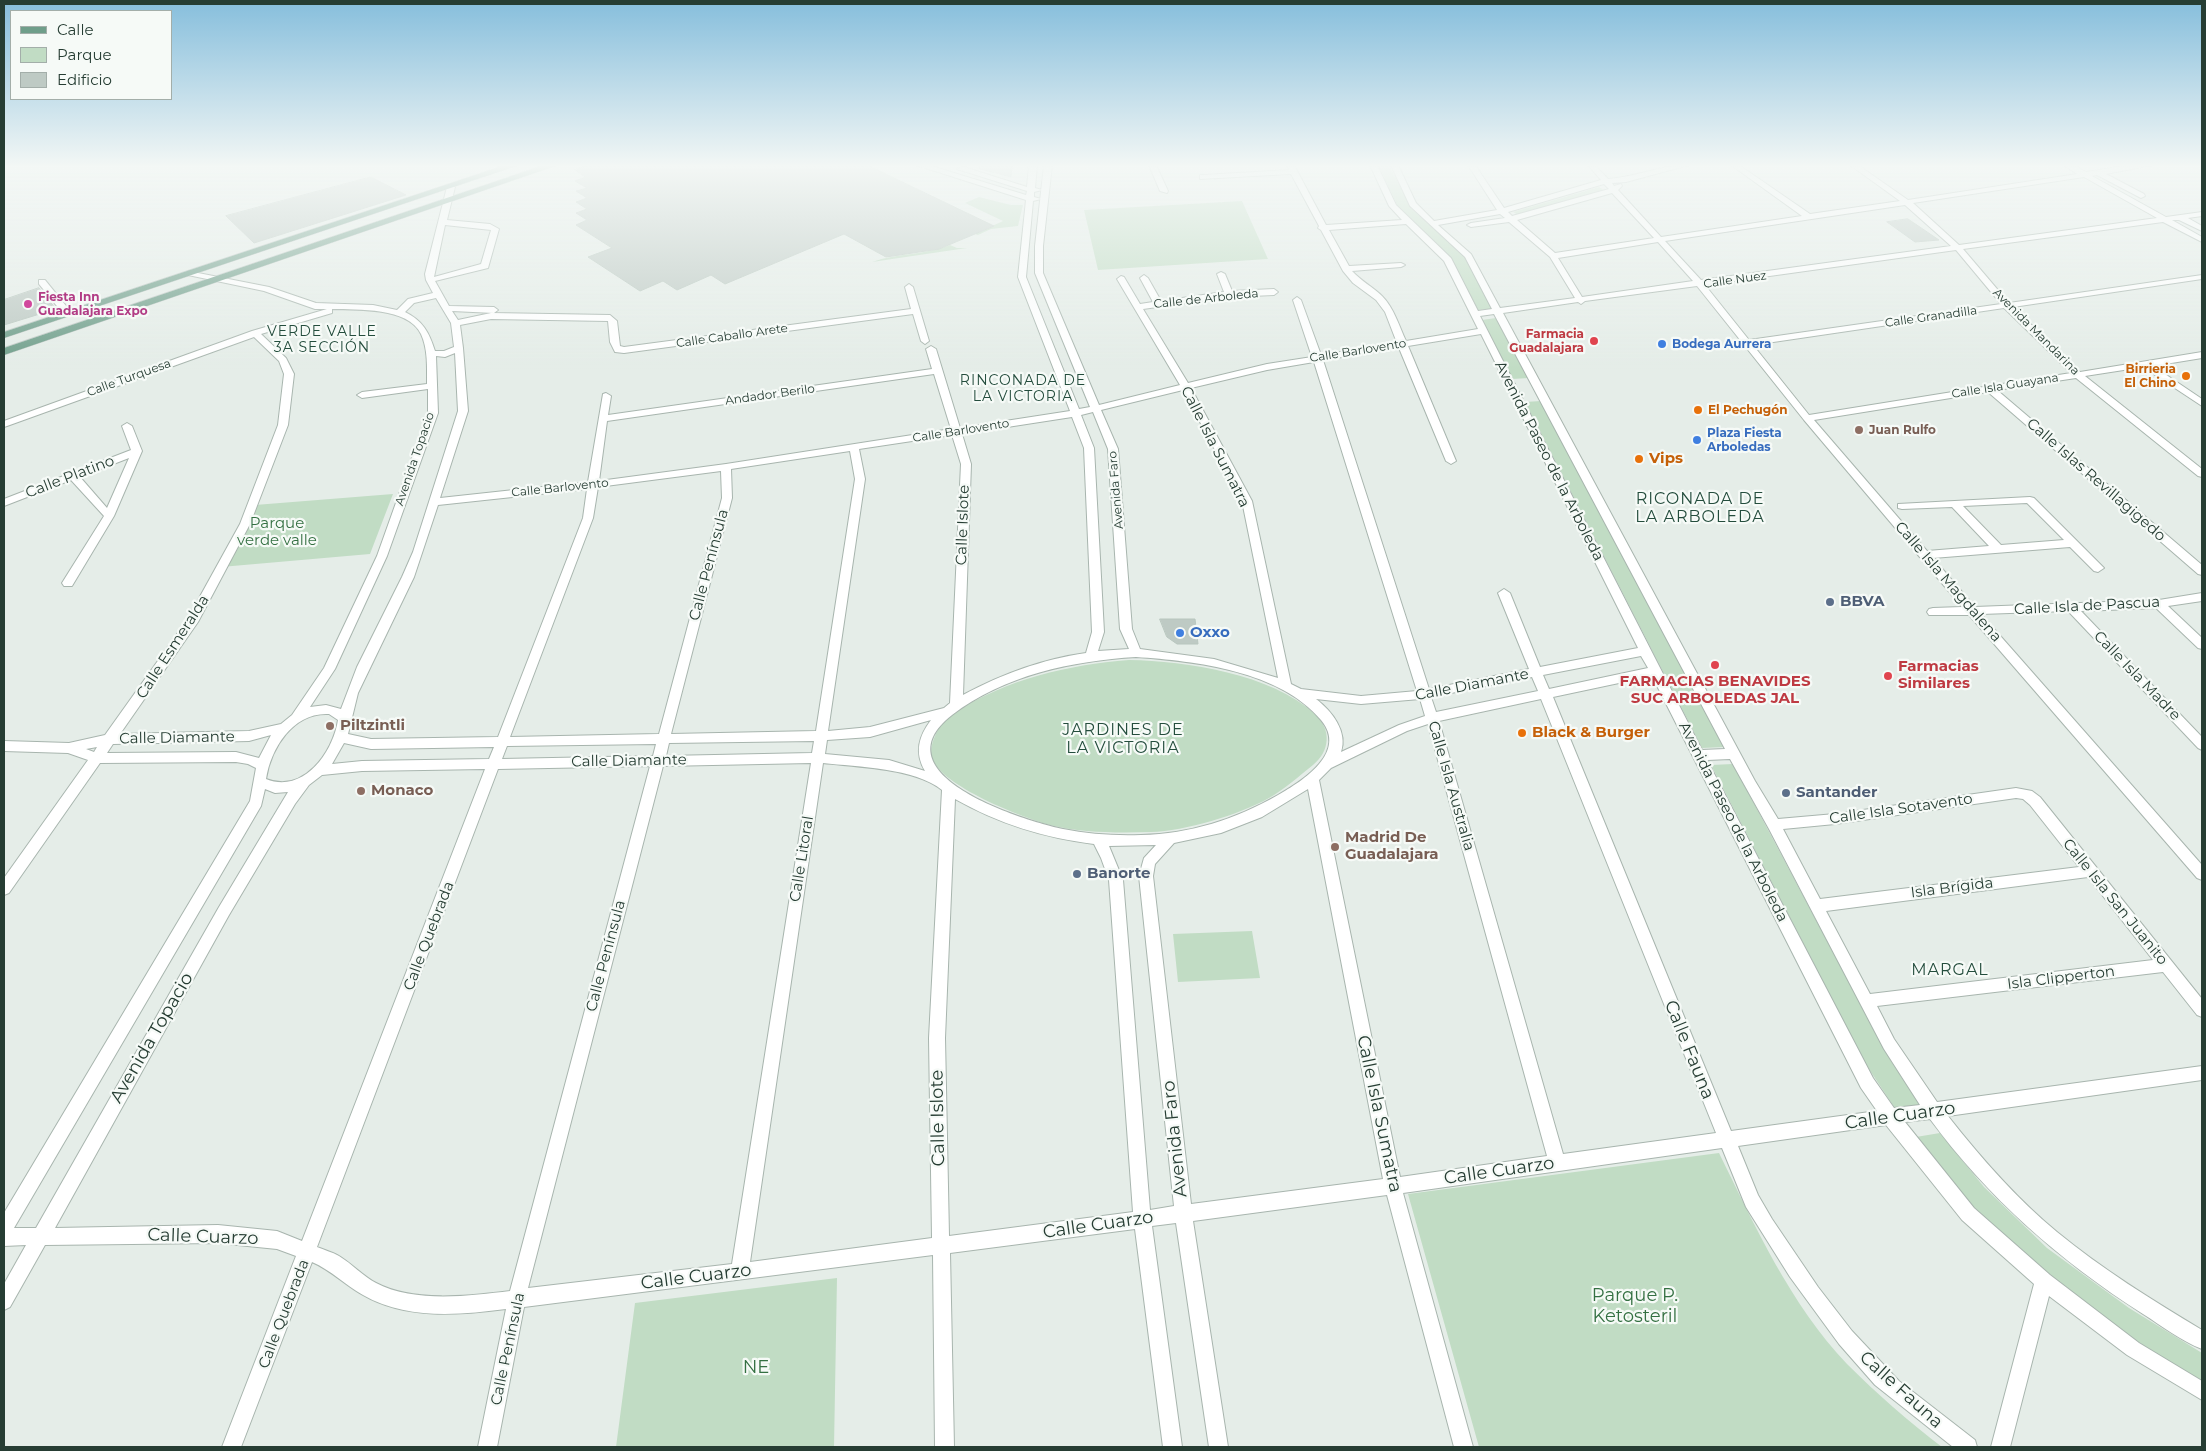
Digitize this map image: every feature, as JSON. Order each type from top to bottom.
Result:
[{"type":"main road","points":[[4,335],[191,273],[323,233]]},
{"type":"main road","points":[[4,343],[333,233]]},
{"type":"main road","points":[[4,352],[218,279],[344,233]]},
{"type":"street","points":[[438,233],[430,267],[430,280],[485,266],[494,233]]},
{"type":"street","name":"Avenida Faro","points":[[1025,233],[1022,251],[1022,277],[1076,413],[1090,455],[1098,632],[1091,656]]},
{"type":"street","name":"Avenida Faro","points":[[1041,233],[1038,252],[1039,273],[1113,449],[1126,629],[1136,653]]},
{"type":"street","points":[[1325,233],[1346,269],[1356,281],[1379,298],[1389,312],[1451,461]]},
{"type":"street","name":"Avenida Paseo de la Arboleda","points":[[1419,233],[1448,260],[1698,755],[1864,1076],[1891,1118],[1968,1214],[2044,1281],[2134,1350],[2202,1391]]},
{"type":"street","name":"Avenida Paseo de la Arboleda","points":[[1442,233],[1468,256],[1734,754],[1774,825],[1815,906],[1906,1072],[1934,1111],[1995,1183],[2051,1238],[2129,1296],[2202,1340]]},
{"type":"street","points":[[1527,233],[1552,256],[1580,300]]},
{"type":"street","name":"Calle Isla Magdalena","points":[[1653,233],[1700,284],[1807,418],[1924,555],[2202,874]]},
{"type":"street","points":[[1552,256],[1699,233]]},
{"type":"street","name":"Avenida Mandarina","points":[[1941,233],[1959,249],[2007,306],[2078,375],[2202,474]]},
{"type":"street","name":"Calle Nuez","points":[[1474,314],[2071,233]]},
{"type":"street","points":[[2190,233],[2202,240]]},
{"type":"street","points":[[1346,269],[1401,265]]},
{"type":"street","name":"Avenida Topacio","points":[[4,1229],[256,802],[261,782],[262,765],[274,740],[291,722],[329,670],[382,556],[433,413],[431,353],[424,333],[414,321],[400,313],[373,308],[338,308],[303,303],[266,289],[191,273]]},
{"type":"street","points":[[1221,274],[1229,294]]},
{"type":"street","name":"Calle Granadilla","points":[[1748,343],[2202,277]]},
{"type":"street","points":[[1144,278],[1158,304]]},
{"type":"street","name":"Avenida Topacio","points":[[4,1301],[224,911],[290,800],[335,750],[341,737],[352,693],[408,577],[434,502],[462,411],[459,348],[455,323],[430,280]]},
{"type":"street","name":"Calle Isla Sumatra","points":[[1121,280],[1185,386],[1247,501],[1292,690]]},
{"type":"street","points":[[42,282],[68,314]]},
{"type":"street","name":"Calle Islote","points":[[909,287],[966,464],[952,708]]},
{"type":"street","name":"Calle de Arboleda","points":[[1137,306],[1229,294],[1274,292]]},
{"type":"street","points":[[400,313],[403,306],[412,300],[426,296],[439,296]]},
{"type":"street","name":"Calle Isla Australia","points":[[1297,300],[1317,357],[1432,718],[1557,1163]]},
{"type":"street","name":"Calle Turquesa","points":[[255,333],[298,313],[303,303]]},
{"type":"street","name":"Calle Turquesa","points":[[4,424],[255,333],[338,308]]},
{"type":"street","name":"Calle Caballo Arete","points":[[446,308],[561,313],[573,317]]},
{"type":"street","name":"Calle Caballo Arete","points":[[455,323],[491,316],[612,319],[614,346],[618,350],[624,350],[916,311]]},
{"type":"street","name":"Calle Barlovento","points":[[434,502],[592,485],[726,467],[1076,413],[1267,367],[1317,357],[1483,331]]},
{"type":"street","name":"Calle Esmeralda","points":[[4,889],[192,622],[245,524],[283,425],[289,374],[287,367],[255,333]]},
{"type":"street","points":[[431,353],[445,354],[459,348]]},
{"type":"street","name":"Calle Isla Guayana","points":[[1807,418],[2202,355]]},
{"type":"street","points":[[2145,364],[2202,403]]},
{"type":"street","name":"Andador Berilo","points":[[602,419],[937,371]]},
{"type":"street","points":[[362,395],[432,386]]},
{"type":"street","name":"Calle Islas Revillagigedo","points":[[1990,388],[2202,571]]},
{"type":"street","name":"Calle Quebrada","points":[[232,1447],[588,518],[606,396]]},
{"type":"street","points":[[68,583],[109,516],[137,451],[127,426]]},
{"type":"street","name":"Calle Litoral","points":[[740,1272],[860,479],[854,447]]},
{"type":"street","name":"Calle Platino","points":[[4,503],[137,451]]},
{"type":"street","name":"Calle Península","points":[[488,1447],[517,1298],[656,761],[727,498],[726,467]]},
{"type":"street","points":[[73,476],[109,516]]},
{"type":"street","points":[[1902,506],[2030,500],[2098,568]]},
{"type":"street","points":[[1954,503],[1999,550]]},
{"type":"street","points":[[1924,555],[2074,543]]},
{"type":"street","name":"Calle Fauna","points":[[1504,593],[1752,1201],[1790,1264],[1837,1327],[1883,1378],[1968,1447]]},
{"type":"street","name":"Calle Isla de Pascua","points":[[1933,612],[2159,604],[2202,598]]},
{"type":"street","points":[[2159,604],[2202,645]]},
{"type":"street","name":"Calle Isla Madre","points":[[2071,607],[2202,744]]},
{"type":"street","name":"Calle Diamante","points":[[1292,690],[1377,700],[1425,695],[1645,651]]},
{"type":"street","points":[[943,784],[925,761],[924,741],[935,723],[952,708],[980,691],[1011,677],[1046,666],[1091,656],[1136,653],[1186,658],[1224,665],[1292,690],[1323,712],[1337,733],[1333,755],[1324,766]]},
{"type":"street","name":"Calle Diamante","points":[[312,775],[362,766],[817,758],[889,765],[943,784],[1002,816],[1026,825],[1078,838],[1133,840],[1171,837],[1205,831],[1248,817],[1283,799],[1312,778],[1324,766],[1403,728],[1432,718],[1655,671]]},
{"type":"street","name":"Calle Diamante","points":[[341,737],[371,744],[504,740],[821,736],[870,732],[952,708]]},
{"type":"street","name":"Calle Diamante","points":[[4,746],[69,748],[111,739],[249,736],[291,722],[312,711],[329,709],[335,710],[344,719]]},
{"type":"street","name":"Calle Diamante","points":[[69,748],[98,758],[236,757],[250,759],[262,765]]},
{"type":"street","points":[[1698,755],[1734,754]]},
{"type":"street","points":[[261,782],[269,787],[278,789],[291,787],[312,775]]},
{"type":"street","name":"Calle Isla Sumatra","points":[[1312,778],[1393,1186],[1464,1447]]},
{"type":"street","name":"Calle Islote","points":[[943,784],[937,1038],[945,1447]]},
{"type":"street","name":"Calle Isla Sotavento","points":[[1774,825],[1835,819],[2016,792],[2027,795]]},
{"type":"street","name":"Calle Isla San Juanito","points":[[2027,795],[2035,801],[2202,1010]]},
{"type":"street","name":"Avenida Faro","points":[[1171,837],[1149,862],[1146,876],[1183,1214],[1219,1447]]},
{"type":"street","points":[[1098,839],[1110,862],[1116,880],[1142,1219],[1173,1447]]},
{"type":"street","name":"Isla Brígida","points":[[1815,906],[2090,871]]},
{"type":"street","name":"Isla Clipperton","points":[[1866,1001],[2166,965]]},
{"type":"street","name":"Calle Cuarzo","points":[[4,1237],[218,1234],[277,1240],[332,1261],[369,1289],[392,1299],[427,1304],[464,1305],[740,1272],[1393,1186],[1891,1118],[2202,1073]]},
{"type":"street","points":[[2000,1447],[2044,1281]]},
{"type":"green space","points":[[1089,233],[1256,233],[1268,259],[1098,270]]},
{"type":"green space","points":[[1425,233],[1438,233],[1465,257],[1492,309],[1478,310],[1452,259]]},
{"type":"green space","points":[[950,245],[957,248],[967,248],[872,262],[931,251]]},
{"type":"green space","points":[[1496,318],[1529,378],[1512,379],[1482,320]]},
{"type":"green space","points":[[1541,401],[1724,747],[1702,748],[1525,402]]},
{"type":"green space","name":"Parque verde valle","points":[[393,494],[370,554],[221,567],[255,505]]},
{"type":"green space","points":[[1129,660],[1202,667],[1227,672],[1276,689],[1297,700],[1315,714],[1326,733],[1326,747],[1313,765],[1281,791],[1257,804],[1212,821],[1180,829],[1138,832],[1075,830],[1021,816],[966,790],[939,769],[932,758],[932,744],[941,726],[952,714],[975,700],[1017,682],[1061,670]]},
{"type":"green space","points":[[1733,764],[1891,1061],[1921,1107],[1896,1110],[1865,1063],[1711,765]]},
{"type":"green space","points":[[1252,931],[1260,978],[1178,982],[1173,934]]},
{"type":"green space","points":[[1940,1133],[1984,1187],[2047,1248],[2129,1308],[2202,1353],[2202,1382],[2122,1333],[2029,1260],[1962,1196],[1916,1137]]},
{"type":"green space","name":"Parque P. Ketosteril","points":[[1719,1153],[1760,1236],[1808,1316],[1847,1364],[1905,1417],[1942,1447],[1479,1447],[1408,1194]]},
{"type":"green space","name":"NE","points":[[837,1278],[834,1447],[616,1447],[635,1303]]},
{"type":"building","points":[[243,233],[287,233],[254,243]]},
{"type":"building","points":[[588,233],[978,233],[939,249],[886,257],[844,234],[725,284],[711,275],[677,290],[663,281],[640,291],[588,257],[612,248]]},
{"type":"building","points":[[1902,233],[1928,233],[1939,240],[1915,242]]},
{"type":"building","name":"Fiesta Inn Guadalajara Expo","points":[[39,288],[56,309],[4,325],[4,300]]},
{"type":"building","name":"Oxxo","points":[[1160,619],[1195,619],[1198,644],[1177,644],[1167,637]]},
{"type":"place","name":"Fiesta Inn Guadalajara Expo","points":[[28,304]]},
{"type":"place","name":"Farmacia Guadalajara","points":[[1594,341]]},
{"type":"place","name":"Bodega Aurrera","points":[[1662,344]]},
{"type":"place","name":"Birrieria El Chino","points":[[2186,376]]},
{"type":"place","name":"El Pechugón","points":[[1698,410]]},
{"type":"place","name":"Juan Rulfo","points":[[1859,430]]},
{"type":"place","name":"Plaza Fiesta Arboledas","points":[[1697,440]]},
{"type":"place","name":"Vips","points":[[1639,459]]},
{"type":"place","name":"BBVA","points":[[1830,602]]},
{"type":"place","name":"Oxxo","points":[[1180,633]]},
{"type":"place","name":"FARMACIAS BENAVIDES SUC ARBOLEDAS JAL","points":[[1715,665]]},
{"type":"place","name":"Farmacias Similares","points":[[1888,676]]},
{"type":"place","name":"Piltzintli","points":[[330,726]]},
{"type":"place","name":"Black & Burger","points":[[1522,733]]},
{"type":"place","name":"Monaco","points":[[361,791]]},
{"type":"place","name":"Santander","points":[[1786,793]]},
{"type":"place","name":"Madrid De Guadalajara","points":[[1335,847]]},
{"type":"place","name":"Banorte","points":[[1077,874]]},
{"type":"district","name":"VERDE VALLE 3A SECCIÓN","points":[[322,340]]},
{"type":"district","name":"RINCONADA DE LA VICTORIA","points":[[1023,390]]},
{"type":"district","name":"RICONADA DE LA ARBOLEDA","points":[[1700,508]]},
{"type":"district","name":"JARDINES DE LA VICTORIA","points":[[1123,739]]},
{"type":"district","name":"MARGAL","points":[[1950,970]]}]
